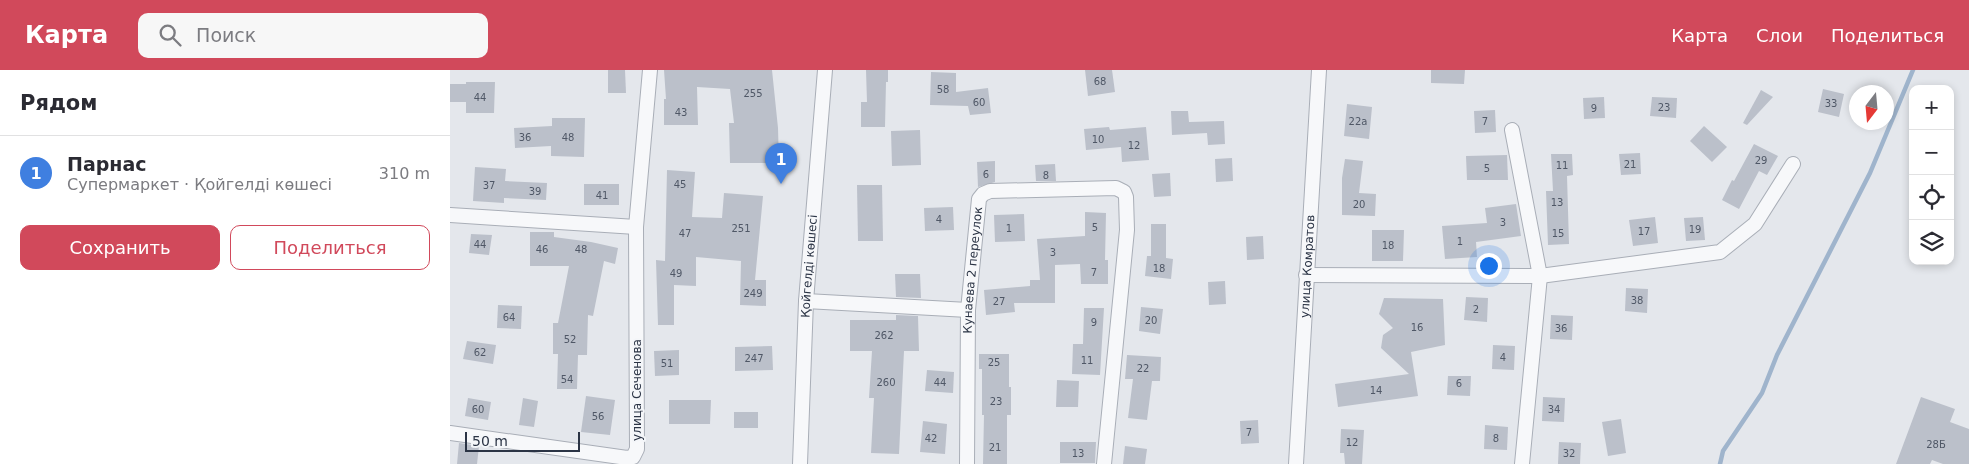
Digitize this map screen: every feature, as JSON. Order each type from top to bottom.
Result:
[{"type":"street","name":"улица Сеченова","points":[[450,433],[627,458],[633,457],[637,449],[636,227],[650,70]]},
{"type":"street","name":"Қойгелді көшесі","points":[[800,464],[806,301],[825,70]]},
{"type":"street","name":"улица Комратов","points":[[1296,464],[1319,70]]},
{"type":"street","points":[[1512,130],[1540,276],[1522,464]]},
{"type":"street","points":[[1306,275],[1540,276],[1720,252],[1755,224],[1793,164]]},
{"type":"street","name":"Кунаева 2 переулок","points":[[966,464],[968,310],[979,199],[983,194],[990,191],[1116,188],[1124,192],[1126,197],[1127,230],[1104,464]]},
{"type":"street","points":[[450,215],[636,227]]},
{"type":"street","points":[[806,301],[968,310]]},
{"type":"building","points":[[608,70],[625,70],[626,93],[608,93]]},
{"type":"building","points":[[664,70],[772,70],[778,128],[779,163],[730,163],[729,123],[734,123],[730,89],[697,87],[698,125],[664,125],[664,99],[666,99]]},
{"type":"building","points":[[866,70],[888,70],[885,127],[861,127],[861,102],[867,102]]},
{"type":"building","points":[[1085,70],[1112,70],[1115,92],[1088,96]]},
{"type":"building","points":[[1431,70],[1465,70],[1464,84],[1431,83]]},
{"type":"building","points":[[931,72],[956,73],[956,92],[988,88],[991,113],[970,115],[968,106],[930,105]]},
{"type":"building","points":[[466,82],[495,82],[494,113],[466,113],[466,102],[450,102],[450,84],[466,84]]},
{"type":"building","points":[[1823,89],[1844,94],[1839,117],[1818,112]]},
{"type":"building","points":[[1761,90],[1773,97],[1747,125],[1743,123]]},
{"type":"building","points":[[1604,97],[1605,118],[1584,119],[1583,98]]},
{"type":"building","points":[[1652,97],[1677,98],[1676,118],[1650,116]]},
{"type":"building","points":[[1347,104],[1372,107],[1369,139],[1344,136]]},
{"type":"building","points":[[1495,110],[1496,132],[1475,133],[1474,111]]},
{"type":"building","points":[[1171,111],[1188,111],[1189,122],[1224,121],[1225,144],[1208,145],[1207,133],[1172,135]]},
{"type":"building","points":[[552,118],[585,118],[584,157],[551,156],[551,146],[515,148],[514,128],[552,126]]},
{"type":"building","points":[[1704,126],[1727,147],[1712,162],[1690,141]]},
{"type":"building","points":[[1109,127],[1110,130],[1146,127],[1149,160],[1122,162],[1121,147],[1086,150],[1084,129]]},
{"type":"building","points":[[920,130],[921,165],[892,166],[891,131]]},
{"type":"building","points":[[1754,144],[1778,156],[1767,175],[1759,171],[1739,209],[1722,200]]},
{"type":"building","points":[[1640,153],[1641,174],[1621,175],[1619,154]]},
{"type":"building","points":[[1551,154],[1572,154],[1573,175],[1567,176],[1569,244],[1548,245],[1546,191],[1553,191]]},
{"type":"building","points":[[1507,155],[1508,180],[1467,180],[1466,156]]},
{"type":"building","points":[[1232,158],[1233,181],[1216,182],[1215,159]]},
{"type":"building","points":[[1345,159],[1363,161],[1359,193],[1376,194],[1375,216],[1342,215],[1342,178]]},
{"type":"building","points":[[995,161],[995,182],[978,187],[977,162]]},
{"type":"building","points":[[1055,164],[1056,181],[1036,181],[1035,165]]},
{"type":"building","points":[[475,167],[506,169],[505,181],[547,183],[546,200],[504,198],[504,203],[473,201]]},
{"type":"building","points":[[667,170],[695,172],[692,217],[722,218],[724,193],[763,196],[755,280],[766,280],[766,306],[740,305],[741,261],[696,257],[696,286],[674,285],[674,325],[658,325],[656,260],[665,261]]},
{"type":"building","points":[[1170,173],[1171,196],[1154,197],[1152,174]]},
{"type":"building","points":[[584,184],[619,184],[619,205],[584,205]]},
{"type":"building","points":[[857,185],[882,185],[883,241],[858,241]]},
{"type":"building","points":[[1516,204],[1521,236],[1476,242],[1477,257],[1445,259],[1442,226],[1487,223],[1485,208]]},
{"type":"building","points":[[953,207],[954,230],[925,231],[924,208]]},
{"type":"building","points":[[1085,212],[1106,213],[1105,260],[1108,260],[1108,284],[1081,284],[1080,264],[1055,265],[1055,303],[1014,303],[1015,312],[986,315],[984,290],[1030,286],[1030,280],[1040,280],[1037,239],[1085,236]]},
{"type":"building","points":[[1024,214],[1025,241],[995,242],[994,215]]},
{"type":"building","points":[[1655,217],[1658,243],[1633,246],[1629,220]]},
{"type":"building","points":[[1703,217],[1705,240],[1686,241],[1684,218]]},
{"type":"building","points":[[1151,224],[1166,224],[1166,258],[1173,259],[1171,279],[1145,276],[1147,256],[1151,256]]},
{"type":"building","points":[[1372,230],[1404,230],[1403,261],[1372,261]]},
{"type":"building","points":[[530,232],[554,232],[554,237],[618,248],[615,264],[604,261],[593,316],[588,315],[587,355],[578,355],[577,389],[557,389],[558,354],[553,354],[553,323],[558,323],[569,266],[530,266]]},
{"type":"building","points":[[471,234],[492,235],[489,255],[469,253]]},
{"type":"building","points":[[1263,236],[1264,259],[1247,260],[1246,237]]},
{"type":"building","points":[[895,274],[920,274],[921,298],[896,297]]},
{"type":"building","points":[[1225,281],[1226,304],[1209,305],[1208,282]]},
{"type":"building","points":[[1626,288],[1648,289],[1647,313],[1625,311]]},
{"type":"building","points":[[1466,297],[1488,298],[1487,322],[1464,320]]},
{"type":"building","points":[[1384,298],[1443,299],[1445,345],[1411,352],[1418,396],[1338,407],[1335,384],[1409,374],[1381,348],[1383,335],[1393,328],[1379,314]]},
{"type":"building","points":[[498,305],[522,306],[521,329],[497,328]]},
{"type":"building","points":[[1141,307],[1163,309],[1160,334],[1139,331]]},
{"type":"building","points":[[1084,308],[1104,308],[1100,375],[1072,374],[1073,344],[1083,344]]},
{"type":"building","points":[[896,315],[918,316],[919,351],[904,351],[899,454],[871,453],[874,398],[869,398],[872,351],[850,351],[850,320],[896,320]]},
{"type":"building","points":[[1551,315],[1573,316],[1572,340],[1550,339]]},
{"type":"building","points":[[467,341],[496,345],[493,364],[463,359]]},
{"type":"building","points":[[1493,345],[1515,346],[1514,370],[1492,369]]},
{"type":"building","points":[[772,346],[773,370],[735,371],[735,347]]},
{"type":"building","points":[[679,350],[679,375],[655,376],[654,351]]},
{"type":"building","points":[[979,354],[1009,354],[1011,415],[1007,415],[1007,464],[983,464],[984,415],[982,415],[982,369],[979,369]]},
{"type":"building","points":[[1127,355],[1161,357],[1160,381],[1152,381],[1147,420],[1128,418],[1133,379],[1125,379]]},
{"type":"building","points":[[927,370],[954,372],[953,393],[925,391]]},
{"type":"building","points":[[1448,376],[1471,376],[1470,396],[1447,395]]},
{"type":"building","points":[[1057,380],[1079,381],[1078,407],[1056,407]]},
{"type":"building","points":[[586,396],[615,400],[610,435],[581,432]]},
{"type":"building","points":[[1543,397],[1565,398],[1564,422],[1542,421]]},
{"type":"building","points":[[1921,397],[1955,409],[1950,422],[1969,429],[1969,464],[1943,464],[1932,460],[1930,464],[1896,464]]},
{"type":"building","points":[[468,398],[491,402],[488,420],[465,416]]},
{"type":"building","points":[[523,398],[538,401],[534,427],[519,425]]},
{"type":"building","points":[[669,400],[711,400],[710,424],[669,424]]},
{"type":"building","points":[[734,412],[758,412],[758,428],[734,428]]},
{"type":"building","points":[[1621,419],[1626,453],[1608,456],[1602,422]]},
{"type":"building","points":[[1258,420],[1259,443],[1241,444],[1240,421]]},
{"type":"building","points":[[923,421],[947,424],[945,454],[920,452]]},
{"type":"building","points":[[1485,425],[1508,427],[1507,450],[1484,449]]},
{"type":"building","points":[[1341,429],[1364,430],[1362,464],[1345,464],[1344,453],[1340,453]]},
{"type":"building","points":[[1060,442],[1096,442],[1095,463],[1060,463]]},
{"type":"building","points":[[1559,442],[1581,443],[1580,464],[1558,464]]},
{"type":"building","points":[[459,443],[479,446],[477,464],[457,464]]},
{"type":"building","points":[[1125,446],[1147,449],[1145,464],[1123,464]]},
{"type":"waterway","points":[[1720,464],[1723,451],[1762,393],[1777,355],[1870,173],[1913,70]]},
{"type":"place","name":"Парнас","points":[[781,184]]}]
